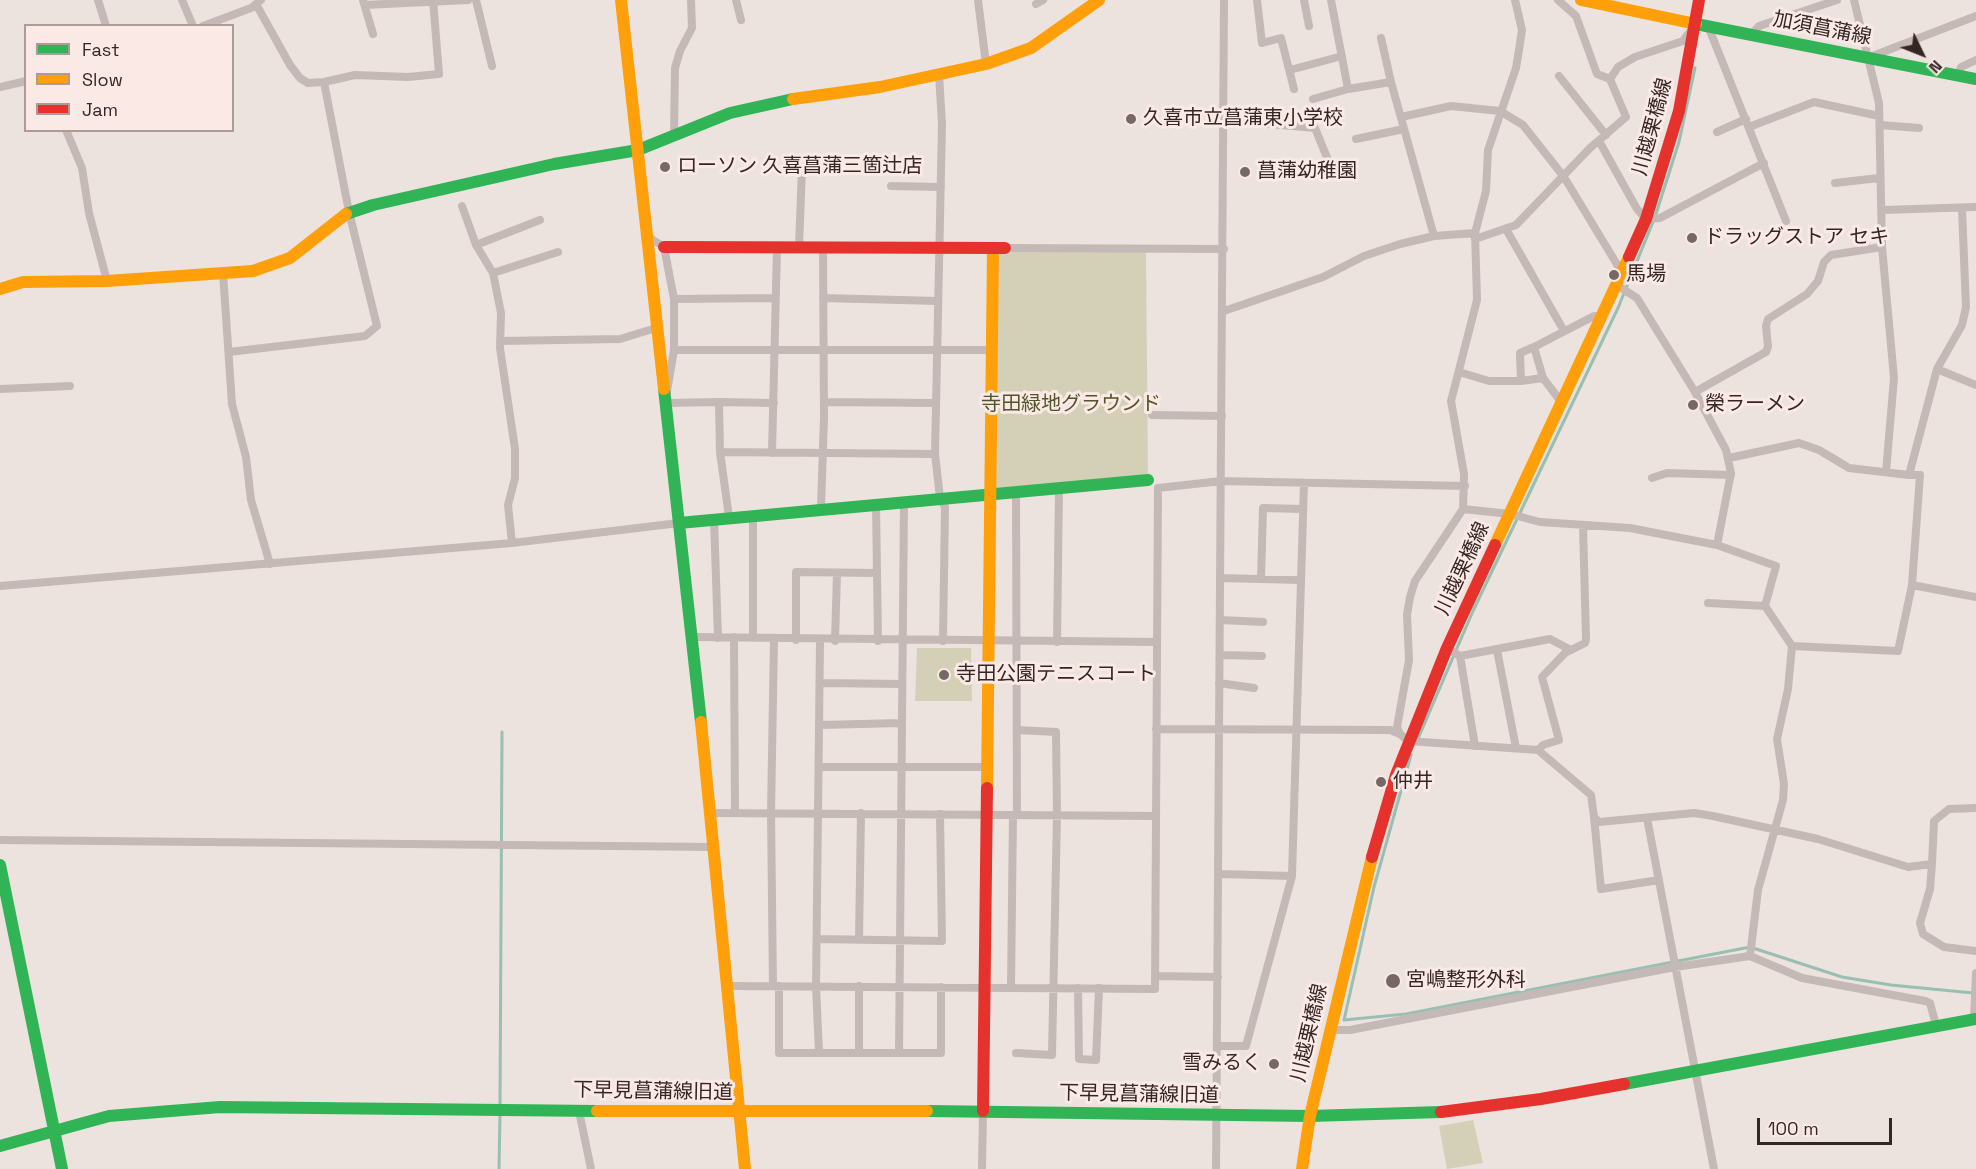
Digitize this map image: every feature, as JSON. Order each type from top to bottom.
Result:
[{"type":"street","points":[[98,0],[105,24]]},
{"type":"street","points":[[182,0],[192,24]]},
{"type":"street","points":[[373,34],[364,2],[468,0]]},
{"type":"street","points":[[477,0],[492,66]]},
{"type":"street","points":[[621,0],[692,638],[745,1169]]},
{"type":"street","points":[[674,135],[675,68],[680,51],[692,28],[691,0]]},
{"type":"street","points":[[736,0],[741,20]]},
{"type":"street","points":[[978,0],[986,64]]},
{"type":"street","points":[[0,289],[23,282],[107,281],[253,271],[290,258],[349,212],[491,177],[638,150],[730,113],[986,64],[1031,48],[1099,0]]},
{"type":"street","points":[[1216,1169],[1224,311],[1224,0]]},
{"type":"street","points":[[1257,0],[1262,43],[1281,38],[1294,89]]},
{"type":"street","points":[[1304,0],[1309,26]]},
{"type":"street","points":[[1331,0],[1348,89]]},
{"type":"street","points":[[1404,737],[1397,727],[1409,660],[1407,615],[1410,597],[1415,580],[1462,509],[1465,486],[1451,401],[1477,300],[1475,236],[1486,191],[1490,142],[1516,68],[1522,30],[1515,0]]},
{"type":"street","points":[[1224,311],[1323,277],[1373,253],[1434,236],[1475,236],[1516,225],[1626,117],[1610,79],[1597,74],[1576,16],[1558,0]]},
{"type":"street","name":"加須菖蒲線","points":[[1581,0],[1976,80]]},
{"type":"street","name":"川越栗橋線","points":[[1302,1169],[1310,1116],[1330,1030],[1404,737],[1618,286],[1646,219],[1673,137],[1702,25],[1699,0]]},
{"type":"street","points":[[1751,35],[1759,26],[1838,0]]},
{"type":"street","points":[[1854,0],[1880,103],[1879,178],[1883,210],[1882,247],[1894,378],[1886,472]]},
{"type":"street","points":[[208,24],[259,2],[300,78],[308,83],[354,75],[408,77],[439,74],[433,1]]},
{"type":"street","points":[[1869,58],[1976,16]]},
{"type":"street","points":[[1610,79],[1618,67],[1635,57],[1683,41],[1702,25],[1748,123],[1786,221]]},
{"type":"street","points":[[1381,38],[1434,236]]},
{"type":"street","points":[[1290,70],[1342,56]]},
{"type":"street","points":[[1958,76],[1961,67],[1976,60]]},
{"type":"street","points":[[939,74],[942,124],[935,454],[940,498],[945,507],[943,641]]},
{"type":"street","points":[[1559,76],[1603,138],[1637,208],[1646,219],[1660,218],[1764,163]]},
{"type":"street","points":[[0,87],[24,81]]},
{"type":"street","points":[[229,352],[365,336],[377,326],[349,212],[324,82]]},
{"type":"street","points":[[1313,99],[1348,89],[1391,82]]},
{"type":"street","points":[[1717,132],[1814,102],[1880,121],[1919,128]]},
{"type":"street","points":[[1401,117],[1450,106],[1500,111],[1523,125],[1564,177],[1618,266],[1624,271]]},
{"type":"street","points":[[1224,120],[1315,128],[1328,160]]},
{"type":"street","points":[[1356,139],[1404,129]]},
{"type":"street","points":[[67,132],[82,168],[89,213],[107,281]]},
{"type":"street","points":[[799,248],[802,168]]},
{"type":"street","points":[[1835,183],[1879,178]]},
{"type":"street","points":[[891,186],[941,187]]},
{"type":"street","points":[[462,207],[476,245],[493,273],[501,313],[500,341],[515,449],[515,478],[508,505],[512,543]]},
{"type":"street","points":[[1883,210],[1976,207]]},
{"type":"street","points":[[1909,475],[1937,369],[1962,325],[1966,307],[1962,209]]},
{"type":"street","points":[[476,245],[540,220]]},
{"type":"street","points":[[1506,229],[1564,331]]},
{"type":"street","points":[[647,236],[664,247],[1224,249]]},
{"type":"street","points":[[664,247],[674,298],[674,350],[665,403]]},
{"type":"street","points":[[1695,392],[1766,352],[1768,319],[1807,294],[1818,281],[1824,262],[1831,255],[1882,247]]},
{"type":"street","points":[[772,453],[777,248]]},
{"type":"street","points":[[820,508],[824,402],[822,248]]},
{"type":"street","points":[[982,1169],[990,350],[999,249]]},
{"type":"street","points":[[493,273],[558,252]]},
{"type":"street","points":[[223,273],[232,404],[246,457],[251,500],[270,564]]},
{"type":"street","points":[[1618,286],[1637,298],[1695,392],[1729,458],[1731,475],[1717,545]]},
{"type":"street","points":[[674,298],[775,298]]},
{"type":"street","points":[[823,298],[938,301]]},
{"type":"street","points":[[1521,381],[1520,353],[1594,316],[1603,317]]},
{"type":"street","points":[[500,341],[620,339],[656,328]]},
{"type":"street","points":[[1534,347],[1543,378],[1562,403]]},
{"type":"street","points":[[674,350],[990,350]]},
{"type":"street","points":[[1937,369],[1976,384]]},
{"type":"street","points":[[1459,372],[1489,381],[1543,378]]},
{"type":"street","points":[[0,389],[70,386]]},
{"type":"street","points":[[719,402],[720,452],[729,517]]},
{"type":"street","points":[[824,402],[935,403]]},
{"type":"street","points":[[665,403],[774,403]]},
{"type":"street","points":[[1152,415],[1222,416]]},
{"type":"street","points":[[1729,458],[1799,443],[1819,450],[1849,468],[1920,475],[1912,585],[1898,651],[1792,646]]},
{"type":"street","points":[[720,452],[935,454]]},
{"type":"street","points":[[1652,477],[1667,473],[1731,475]]},
{"type":"street","points":[[0,586],[512,543],[729,517],[1148,480]]},
{"type":"street","points":[[727,986],[1155,989],[1158,488],[1221,481],[1465,486]]},
{"type":"street","points":[[1218,1046],[1246,1046],[1292,876],[1304,483]]},
{"type":"street","points":[[1057,642],[1059,488]]},
{"type":"street","points":[[1011,987],[1017,730],[1016,492]]},
{"type":"street","points":[[899,1053],[902,940],[904,502]]},
{"type":"street","points":[[876,504],[878,641]]},
{"type":"street","points":[[1261,579],[1263,508],[1303,509]]},
{"type":"street","points":[[1462,509],[1510,514],[1540,522],[1630,528],[1717,545],[1776,566],[1765,606],[1792,646],[1788,689],[1777,739],[1784,784],[1776,828],[1758,890],[1750,956]]},
{"type":"street","points":[[753,515],[753,638]]},
{"type":"street","points":[[714,519],[718,638]]},
{"type":"street","points":[[1538,750],[1543,745],[1558,740],[1542,677],[1571,650],[1585,643],[1586,639],[1583,525]]},
{"type":"street","points":[[796,640],[796,572],[877,573]]},
{"type":"street","points":[[835,641],[837,573]]},
{"type":"street","points":[[1221,578],[1300,580]]},
{"type":"street","points":[[1912,585],[1976,597]]},
{"type":"street","points":[[1708,603],[1765,606]]},
{"type":"street","points":[[1221,620],[1263,622]]},
{"type":"street","points":[[734,637],[735,813]]},
{"type":"street","points":[[692,638],[1157,642]]},
{"type":"street","points":[[774,639],[771,813],[779,1053],[941,1053],[941,987]]},
{"type":"street","points":[[1447,648],[1460,656],[1550,639],[1571,650]]},
{"type":"street","points":[[819,1053],[816,986],[820,640]]},
{"type":"street","points":[[1497,650],[1516,748]]},
{"type":"street","points":[[1220,654],[1262,656]]},
{"type":"street","points":[[1460,656],[1475,746]]},
{"type":"street","points":[[820,683],[902,684]]},
{"type":"street","points":[[1220,683],[1254,688]]},
{"type":"street","points":[[819,725],[902,723]]},
{"type":"street","points":[[1156,729],[1390,730],[1404,737],[1475,746],[1538,750],[1591,795],[1601,889],[1659,880]]},
{"type":"street","points":[[1016,1053],[1052,1055],[1055,988],[1056,815],[1056,732],[1017,730]]},
{"type":"street","points":[[819,767],[986,767]]},
{"type":"street","points":[[1976,808],[1949,809],[1934,821],[1930,889],[1920,923],[1923,934],[1944,947],[1976,951]]},
{"type":"street","points":[[709,813],[1156,816]]},
{"type":"street","points":[[859,940],[861,813]]},
{"type":"street","points":[[1594,817],[1599,822],[1695,813],[1776,828],[1908,867],[1932,864]]},
{"type":"street","points":[[817,939],[942,941],[940,814]]},
{"type":"street","points":[[1647,818],[1714,1169]]},
{"type":"street","points":[[0,840],[713,847]]},
{"type":"street","points":[[0,865],[62,1169]]},
{"type":"street","points":[[1218,874],[1292,876]]},
{"type":"street","points":[[1330,1030],[1350,1030],[1675,966],[1750,956],[1802,978],[1925,1001],[1930,1003],[1936,1024]]},
{"type":"street","points":[[1975,1019],[1976,973]]},
{"type":"street","points":[[1155,976],[1218,977]]},
{"type":"street","points":[[859,986],[860,1053]]},
{"type":"street","points":[[1078,988],[1078,1059],[1096,1060],[1099,988]]},
{"type":"street","name":"下早見菖蒲線旧道","points":[[0,1146],[109,1116],[220,1107],[739,1113],[983,1111],[1310,1116],[1458,1112],[1936,1024],[1975,1019]]},
{"type":"street","points":[[579,1111],[591,1169]]},
{"type":"green space","name":"寺田緑地グラウンド","points":[[996,252],[1146,252],[1148,475],[992,490]]},
{"type":"green space","name":"寺田公園テニスコート","points":[[917,648],[971,648],[972,701],[915,701]]},
{"type":"green space","points":[[1473,1120],[1483,1163],[1447,1169],[1439,1126]]},
{"type":"waterway","points":[[1417,741],[1473,611],[1618,308],[1655,217],[1679,142],[1695,68]]},
{"type":"waterway","points":[[500,1107],[502,732]]},
{"type":"waterway","points":[[1411,755],[1374,887],[1344,1020],[1406,1014],[1750,947],[1842,977],[1891,985],[1973,993]]},
{"type":"waterway","points":[[499,1169],[500,1114]]},
{"type":"traffic: fast","points":[[1696,24],[1976,79]]},
{"type":"traffic: fast","points":[[346,214],[373,205],[554,164],[638,150],[730,113],[793,99]]},
{"type":"traffic: fast","points":[[664,389],[701,722]]},
{"type":"traffic: fast","points":[[679,523],[1148,480]]},
{"type":"traffic: fast","points":[[0,865],[62,1169]]},
{"type":"traffic: fast","points":[[1624,1084],[1976,1019]]},
{"type":"traffic: fast","points":[[0,1146],[109,1116],[220,1107],[597,1111]]},
{"type":"traffic: fast","points":[[927,1111],[1310,1116],[1441,1112]]},
{"type":"traffic: slow","points":[[621,0],[664,389]]},
{"type":"traffic: slow","points":[[793,99],[880,87],[986,64],[1031,48],[1099,0]]},
{"type":"traffic: slow","points":[[1581,0],[1696,24]]},
{"type":"traffic: slow","points":[[0,289],[23,282],[107,281],[253,271],[290,258],[346,214]]},
{"type":"traffic: slow","points":[[987,788],[993,250]]},
{"type":"traffic: slow","points":[[1495,545],[1629,257]]},
{"type":"traffic: slow","points":[[701,722],[745,1169]]},
{"type":"traffic: slow","points":[[1302,1169],[1310,1116],[1372,857]]},
{"type":"traffic: slow","points":[[597,1111],[927,1111]]},
{"type":"traffic: jam","points":[[1629,257],[1646,219],[1679,111],[1699,0]]},
{"type":"traffic: jam","points":[[664,247],[1005,248]]},
{"type":"traffic: jam","points":[[1372,857],[1396,775],[1447,648],[1495,545]]},
{"type":"traffic: jam","points":[[983,1111],[987,788]]},
{"type":"traffic: jam","points":[[1441,1112],[1541,1099],[1624,1084]]},
{"type":"place","name":"久喜市立菖蒲東小学校","points":[[1131,119]]},
{"type":"place","name":"ローソン 久喜菖蒲三箇辻店","points":[[665,167]]},
{"type":"place","name":"菖蒲幼稚園","points":[[1245,172]]},
{"type":"place","name":"ドラッグストア セキ","points":[[1692,238]]},
{"type":"place","name":"馬場","points":[[1614,275]]},
{"type":"place","name":"榮ラーメン","points":[[1693,405]]},
{"type":"place","name":"寺田公園テニスコート","points":[[944,675]]},
{"type":"place","name":"仲井","points":[[1381,782]]},
{"type":"place","name":"宮嶋整形外科","points":[[1393,981]]},
{"type":"place","name":"雪みるく","points":[[1274,1064]]}]
